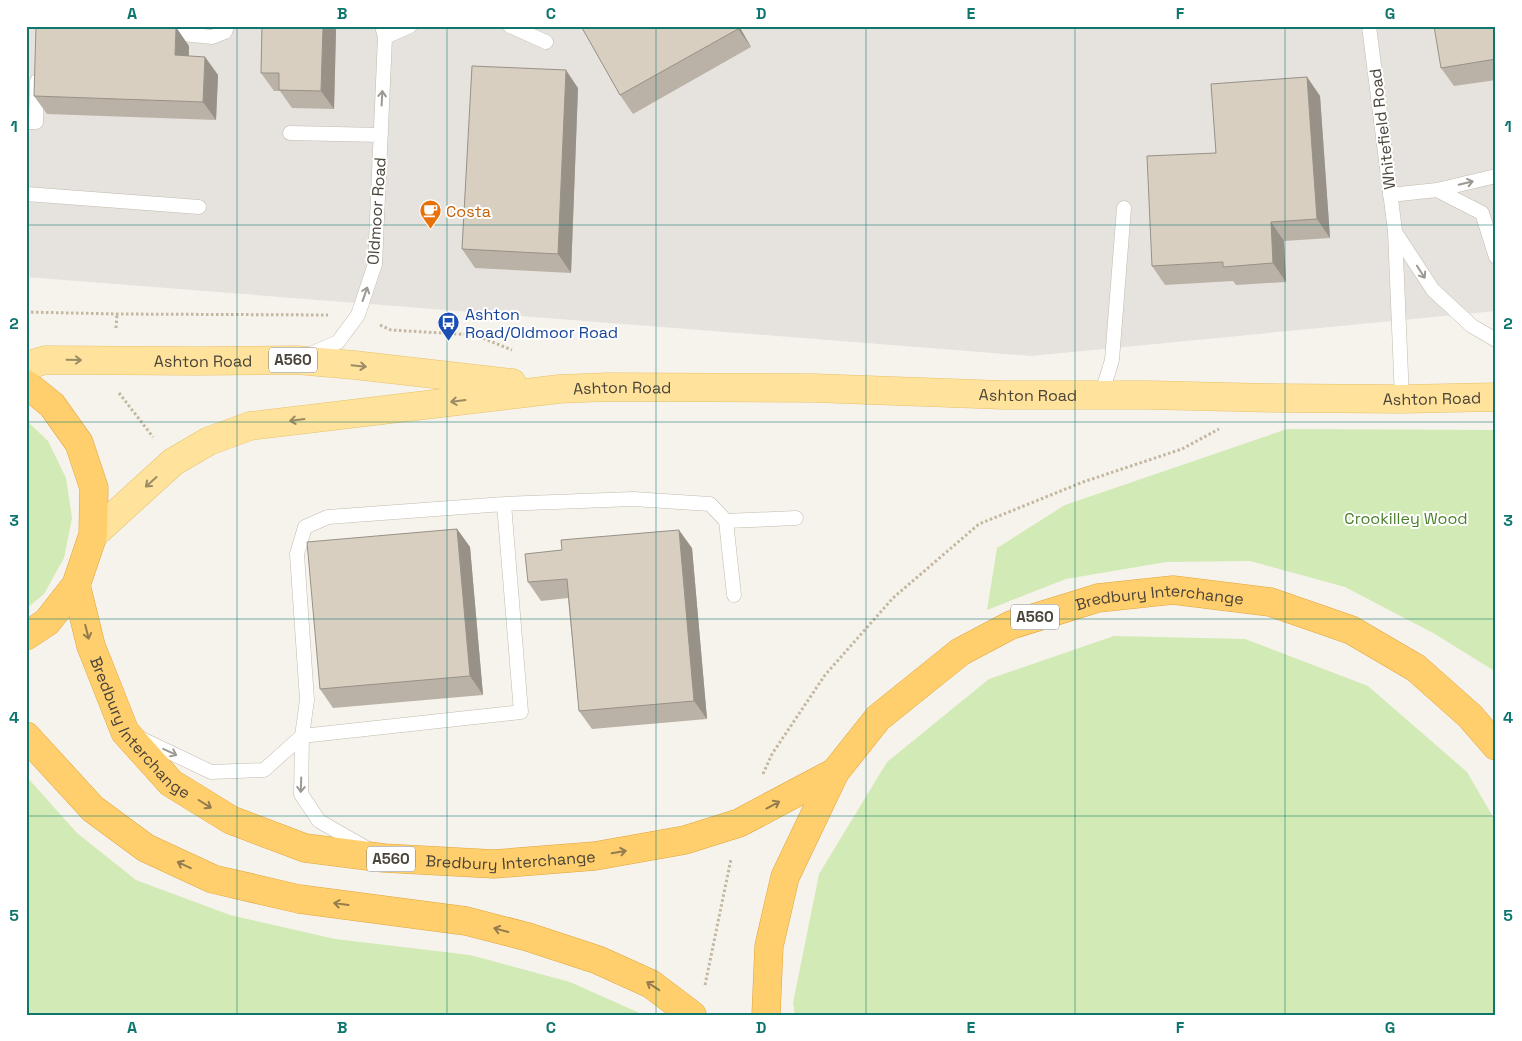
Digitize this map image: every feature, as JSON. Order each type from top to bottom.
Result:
[{"type":"highway","name":"A560","points":[[26,636],[47,622],[76,585],[93,535],[94,488],[79,443],[27,369]]},
{"type":"highway","name":"Bredbury Interchange","points":[[76,585],[91,646],[125,732],[171,783],[231,820],[305,848],[384,858],[494,864],[595,856],[685,840],[739,823],[835,772]]},
{"type":"highway","name":"Bredbury Interchange","points":[[766,1015],[769,946],[785,876],[835,772],[878,718],[960,652],[1012,625],[1098,598],[1173,590],[1270,602],[1351,630],[1416,668],[1470,716],[1496,746]]},
{"type":"highway","points":[[26,736],[93,809],[146,848],[213,879],[299,898],[466,921],[528,937],[598,960],[651,984],[692,1015]]},
{"type":"main road","name":"Ashton Road","points":[[27,369],[44,360],[296,360],[558,388]]},
{"type":"main road","name":"Ashton Road","points":[[93,535],[173,462],[210,441],[250,426],[558,388],[813,388],[1004,395],[1149,395],[1277,398],[1402,399],[1496,397]]},
{"type":"lane","points":[[153,31],[212,37],[225,32],[227,26]]},
{"type":"lane","points":[[384,32],[410,26]]},
{"type":"lane","points":[[510,26],[546,42]]},
{"type":"lane","name":"Whitefield Road","points":[[1369,26],[1395,231],[1402,399]]},
{"type":"lane","name":"Oldmoor Road","points":[[296,360],[338,342],[358,315],[375,264],[384,32]]},
{"type":"lane","points":[[26,122],[36,122],[37,64]]},
{"type":"lane","points":[[290,133],[381,135]]},
{"type":"lane","points":[[1390,195],[1437,190],[1496,176]]},
{"type":"lane","points":[[1437,190],[1482,213],[1496,258]]},
{"type":"lane","points":[[26,194],[199,207]]},
{"type":"lane","points":[[1101,396],[1112,360],[1124,208]]},
{"type":"lane","name":"Whitefield Road","points":[[1395,231],[1433,290],[1472,326],[1496,340]]},
{"type":"lane","points":[[384,858],[319,821],[301,794],[302,736],[307,700],[297,554],[306,527],[328,517],[504,504],[633,499],[710,504],[726,521],[734,595]]},
{"type":"lane","points":[[125,732],[212,772],[264,770],[302,736],[521,712],[504,504]]},
{"type":"lane","points":[[726,521],[796,518]]},
{"type":"shaded area","points":[[26,26],[1496,26],[1496,311],[1031,356],[26,277]]},
{"type":"green space","points":[[26,420],[48,441],[66,478],[72,518],[64,558],[44,594],[26,609]]},
{"type":"green space","name":"Crookilley Wood","points":[[1287,429],[1496,430],[1496,672],[1435,634],[1345,587],[1250,561],[1166,562],[1066,579],[987,610],[997,548],[1065,505]]},
{"type":"green space","points":[[1114,636],[1245,639],[1368,686],[1467,772],[1496,822],[1496,1015],[795,1015],[793,1003],[819,874],[887,762],[989,679]]},
{"type":"green space","points":[[26,776],[77,833],[136,880],[230,915],[335,939],[470,955],[570,982],[644,1015],[26,1015]]},
{"type":"building","points":[[36,26],[176,27],[175,55],[205,57],[203,102],[34,96]]},
{"type":"building","points":[[262,26],[323,26],[321,91],[279,90],[279,73],[261,73]]},
{"type":"building","points":[[581,26],[736,26],[738,29],[620,95]]},
{"type":"building","points":[[1434,26],[1496,26],[1496,59],[1441,68]]},
{"type":"building","points":[[472,66],[566,70],[558,254],[462,249]]},
{"type":"building","points":[[1307,77],[1317,219],[1271,222],[1273,263],[1223,267],[1223,262],[1152,266],[1147,156],[1216,153],[1211,84]]},
{"type":"building","points":[[457,529],[470,676],[320,689],[307,542]]},
{"type":"building","points":[[679,530],[694,701],[579,711],[567,579],[528,582],[525,554],[562,550],[561,540]]},
{"type":"place","name":"Costa","points":[[430,230]]},
{"type":"place","name":"Ashton Road/Oldmoor Road","points":[[449,342]]}]
